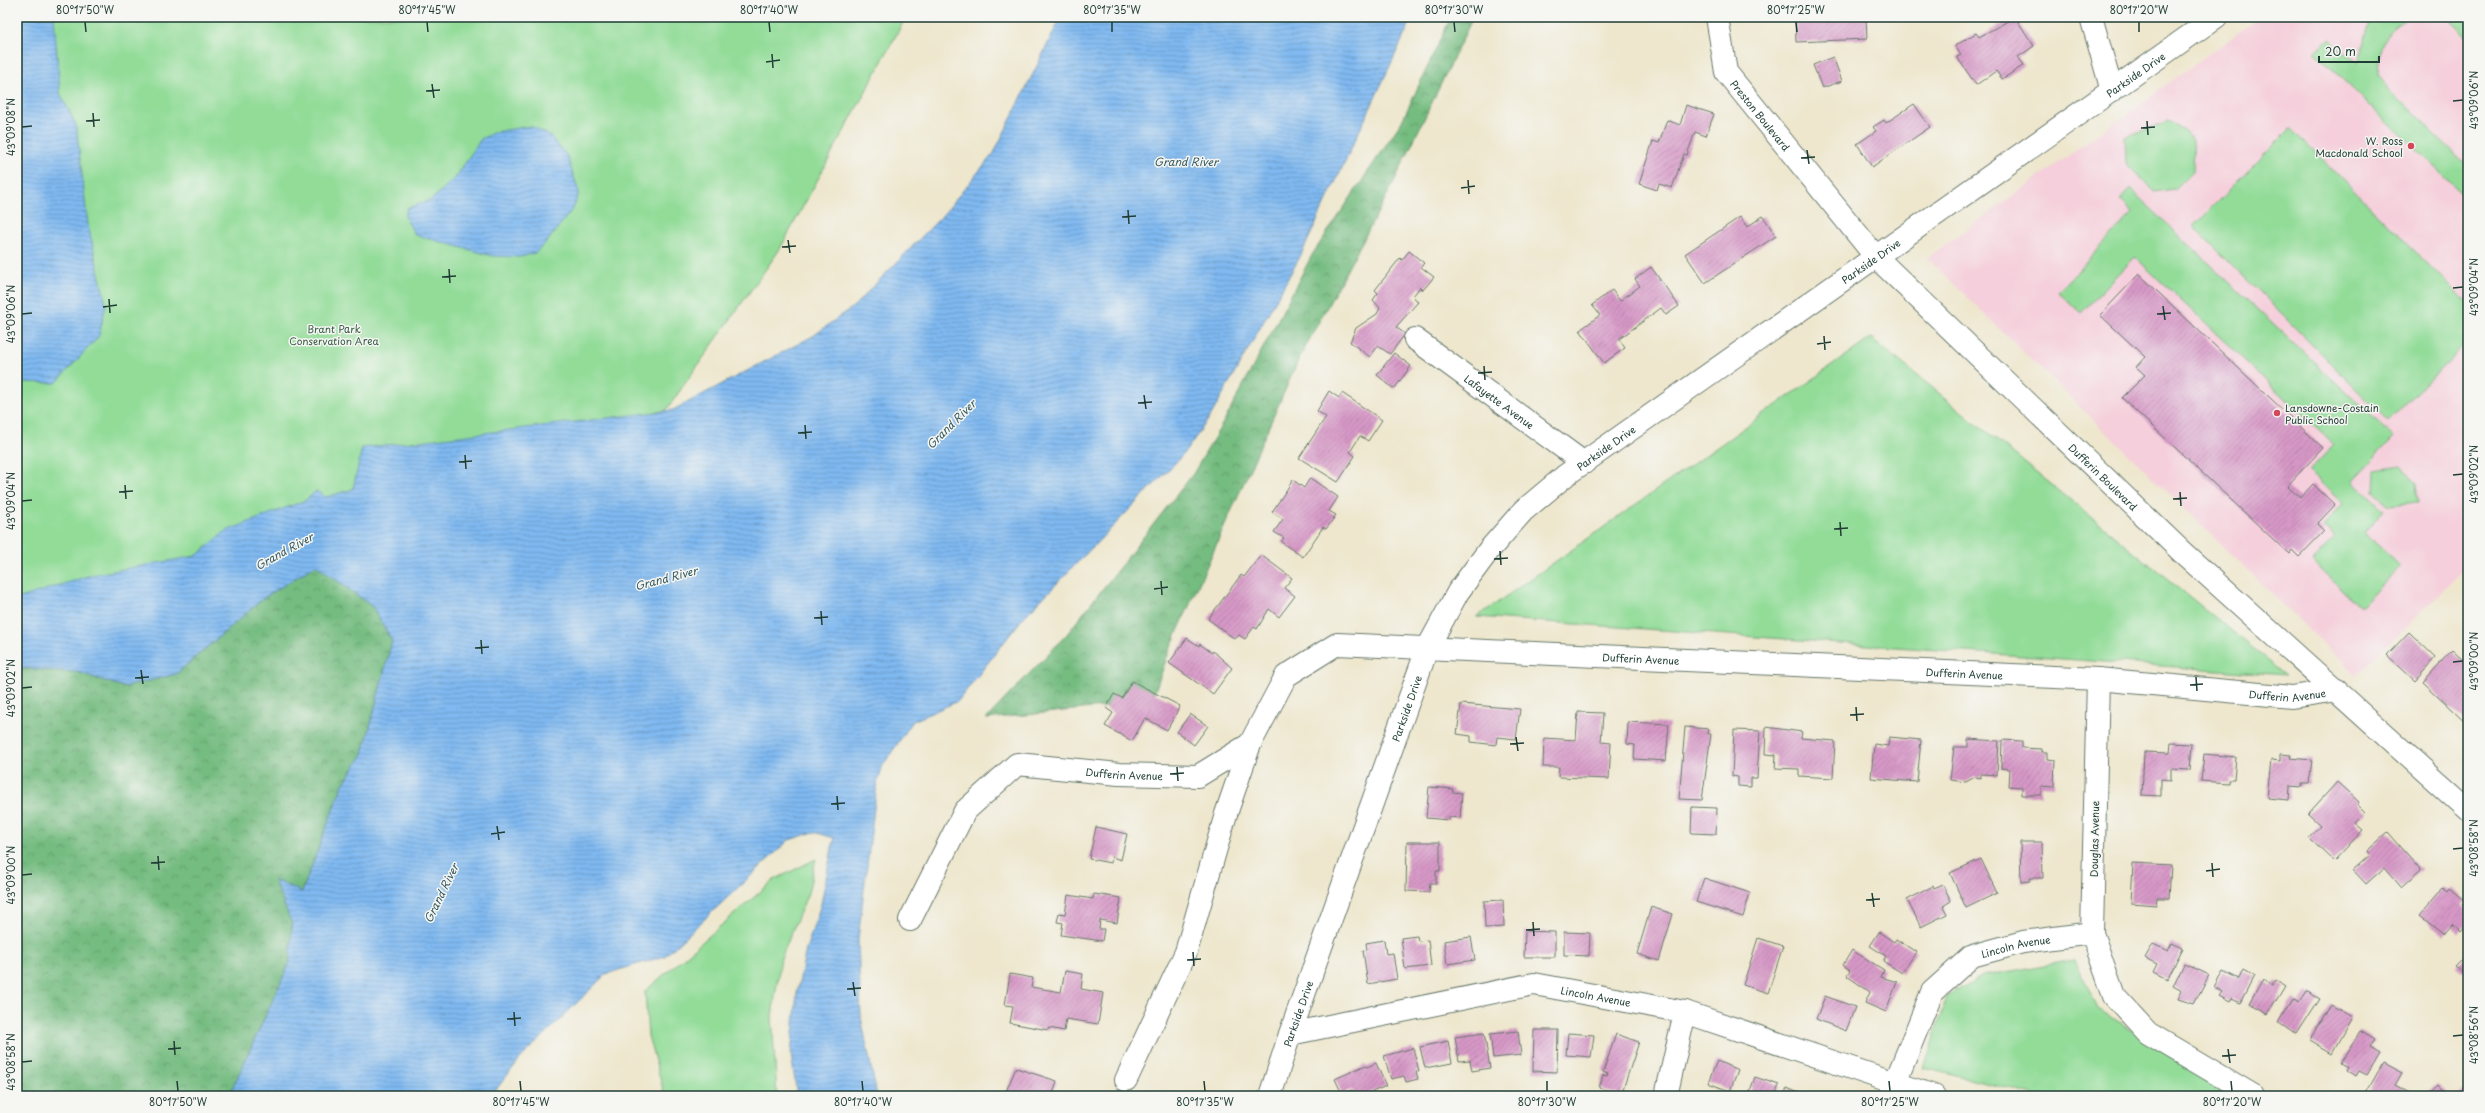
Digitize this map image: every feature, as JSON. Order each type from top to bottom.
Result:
[{"type":"street","name":"Preston Boulevard","points":[[1717,17],[1726,72],[1876,257]]},
{"type":"street","points":[[2091,17],[2112,91]]},
{"type":"street","name":"Parkside Drive","points":[[1270,1096],[1290,1034],[1427,649],[1458,592],[1489,550],[1523,511],[1584,463],[2216,17]]},
{"type":"street","name":"Dufferin Boulevard","points":[[1876,257],[2182,552],[2337,690]]},
{"type":"street","name":"Lafayette Avenue","points":[[1415,339],[1584,463]]},
{"type":"street","name":"Dufferin Avenue","points":[[910,920],[965,811],[1017,764],[1119,774],[1198,776],[1250,744],[1286,676],[1337,644],[2098,679],[2292,697],[2337,690],[2468,810]]},
{"type":"street","name":"Douglas Avenue","points":[[2098,679],[2092,933],[2114,996],[2148,1033],[2254,1096]]},
{"type":"street","points":[[1126,1080],[1186,952],[1226,814],[1250,744]]},
{"type":"street","name":"Lincoln Avenue","points":[[1895,1083],[1932,992],[1972,956],[2023,942],[2092,933]]},
{"type":"street","name":"Lincoln Avenue","points":[[1290,1034],[1534,984],[1685,1012],[1934,1096]]},
{"type":"street","points":[[1666,1096],[1685,1012]]},
{"type":"shaded area","name":"Lansdowne-Costain Public School","points":[[2260,17],[2468,17],[2468,566],[2356,676],[1927,258]]},
{"type":"green space","name":"Brant Park Conservation Area","points":[[17,17],[906,17],[780,249],[199,1072],[17,1096]]},
{"type":"green space","points":[[1451,17],[1473,17],[1391,188],[1298,361],[1170,649],[1151,702],[986,719],[1067,634],[1193,474],[1227,416],[1312,255],[1402,121]]},
{"type":"green space","points":[[2376,17],[2409,17],[2392,29],[2383,41],[2378,75],[2389,90],[2468,166],[2468,199],[2315,53],[2329,39],[2358,63],[2370,22]]},
{"type":"green space","points":[[2446,17],[2468,17],[2468,38]]},
{"type":"green space","points":[[2168,121],[2184,131],[2191,140],[2193,146],[2193,171],[2175,189],[2154,192],[2126,163],[2125,137]]},
{"type":"green space","points":[[2291,128],[2468,304],[2468,342],[2388,421],[2193,226]]},
{"type":"green space","points":[[2130,189],[2394,437],[2353,480],[2384,510],[2364,532],[2400,566],[2360,607],[2312,561],[2335,537],[2323,526],[2343,504],[2309,471],[2334,445],[2135,257],[2081,313],[2058,292],[2133,213],[2120,200]]},
{"type":"green space","points":[[1871,338],[2286,675],[1477,617]]},
{"type":"green space","points":[[2402,465],[2416,483],[2418,502],[2389,505],[2374,492],[2375,469]]},
{"type":"green space","points":[[316,565],[373,607],[392,641],[363,754],[342,786],[302,892],[274,880],[292,924],[290,962],[229,1096],[17,1096],[17,668],[77,672],[124,687],[176,674],[265,597]]},
{"type":"green space","points":[[816,859],[808,893],[781,958],[772,1016],[777,1096],[665,1096],[648,1036],[645,991],[774,880]]},
{"type":"green space","points":[[2074,960],[2098,1009],[2239,1096],[2037,1096],[1924,1068],[1947,996],[1983,976]]},
{"type":"water","points":[[17,17],[54,17],[60,93],[76,125],[88,225],[106,304],[99,336],[56,383],[17,382]]},
{"type":"water","name":"Grand River","points":[[1061,17],[1413,17],[1301,255],[1210,417],[1183,455],[1023,618],[958,701],[913,721],[883,765],[877,784],[858,939],[861,1017],[877,1096],[797,1096],[791,1054],[797,993],[806,949],[821,904],[834,838],[814,832],[789,840],[665,956],[606,974],[520,1059],[491,1096],[229,1096],[290,962],[292,924],[274,880],[302,892],[342,786],[363,754],[392,641],[373,607],[316,565],[265,597],[176,674],[124,687],[77,672],[17,668],[17,599],[91,575],[196,556],[226,531],[306,500],[316,491],[326,497],[353,489],[362,448],[673,410],[813,336],[853,307],[941,217],[994,153]]},
{"type":"water","points":[[531,126],[550,136],[567,156],[579,192],[574,207],[546,243],[535,253],[520,257],[493,256],[415,235],[405,217],[407,208],[431,200],[456,177],[481,139],[495,132]]},
{"type":"building","points":[[1795,17],[1866,17],[1867,39],[1796,42]]},
{"type":"building","points":[[2015,17],[2034,46],[2018,57],[2024,65],[2002,79],[1996,71],[1976,85],[1957,57],[1961,55],[1955,46],[1976,33],[1979,37]]},
{"type":"building","points":[[1833,57],[1842,81],[1822,88],[1813,65]]},
{"type":"building","points":[[1914,104],[1930,127],[1872,167],[1857,144],[1876,131],[1873,127],[1884,120],[1886,123]]},
{"type":"building","points":[[1686,105],[1714,114],[1706,136],[1695,132],[1687,155],[1684,154],[1672,188],[1659,184],[1657,190],[1639,184],[1653,141],[1659,143],[1667,120],[1680,125]]},
{"type":"building","points":[[1763,216],[1776,236],[1705,283],[1685,254],[1740,217],[1747,227]]},
{"type":"building","points":[[1409,251],[1424,263],[1421,267],[1434,277],[1423,290],[1420,287],[1413,296],[1418,302],[1396,327],[1405,334],[1390,354],[1378,346],[1370,357],[1350,342],[1356,328],[1377,314],[1380,308],[1373,300],[1378,293],[1375,290],[1400,258],[1402,260]]},
{"type":"building","points":[[1651,267],[1679,306],[1666,315],[1661,308],[1619,339],[1625,348],[1604,363],[1580,330],[1600,315],[1592,305],[1612,290],[1620,301],[1640,286],[1635,279]]},
{"type":"building","points":[[2139,274],[2323,448],[2287,486],[2300,498],[2313,484],[2335,505],[2317,524],[2324,531],[2299,557],[2292,550],[2289,554],[2122,398],[2145,375],[2136,367],[2145,357],[2100,315]]},
{"type":"building","points":[[1394,353],[1411,366],[1394,389],[1377,375]]},
{"type":"building","points":[[1329,391],[1339,398],[1342,393],[1382,420],[1368,441],[1360,436],[1350,452],[1355,456],[1338,482],[1299,458],[1326,417],[1317,411]]},
{"type":"building","points":[[1310,478],[1338,497],[1329,511],[1336,515],[1326,529],[1323,527],[1303,557],[1281,542],[1284,538],[1274,532],[1283,519],[1272,512],[1293,480],[1304,488]]},
{"type":"building","points":[[1261,555],[1292,578],[1284,588],[1295,596],[1279,617],[1269,609],[1257,629],[1254,627],[1245,639],[1239,635],[1235,639],[1208,619],[1241,575],[1244,577]]},
{"type":"building","points":[[2409,632],[2436,658],[2415,681],[2387,655]]},
{"type":"building","points":[[1187,638],[1199,646],[1200,644],[1212,653],[1213,651],[1232,668],[1213,694],[1169,663]]},
{"type":"building","points":[[2452,650],[2468,665],[2467,723],[2423,682]]},
{"type":"building","points":[[1132,681],[1180,706],[1167,730],[1145,718],[1132,741],[1105,726],[1113,713],[1106,708],[1114,694],[1122,698]]},
{"type":"building","points":[[1461,704],[1520,709],[1516,739],[1497,737],[1496,745],[1471,742],[1471,736],[1457,734]]},
{"type":"building","points":[[1578,712],[1603,713],[1601,742],[1611,743],[1609,779],[1558,777],[1559,767],[1543,767],[1544,738],[1576,740]]},
{"type":"building","points":[[1190,714],[1208,726],[1194,745],[1177,732]]},
{"type":"building","points":[[1628,722],[1669,724],[1666,761],[1634,759],[1635,745],[1627,744]]},
{"type":"building","points":[[1685,727],[1709,729],[1708,734],[1711,734],[1702,800],[1679,799]]},
{"type":"building","points":[[1766,727],[1802,732],[1801,738],[1835,741],[1833,778],[1799,776],[1799,769],[1775,768],[1776,755],[1765,754]]},
{"type":"building","points":[[1734,730],[1760,731],[1757,778],[1751,778],[1751,787],[1738,786],[1738,777],[1732,776]]},
{"type":"building","points":[[1889,737],[1921,740],[1917,782],[1871,778],[1874,744],[1888,746]]},
{"type":"building","points":[[1968,739],[1999,741],[1997,775],[1981,774],[1981,778],[1975,777],[1966,782],[1950,780],[1954,747],[1968,747]]},
{"type":"building","points":[[2002,740],[2022,741],[2022,748],[2041,749],[2041,752],[2047,752],[2047,759],[2055,760],[2054,787],[2041,786],[2041,795],[2022,795],[2022,787],[2009,786],[2010,769],[2001,768]]},
{"type":"building","points":[[2171,743],[2192,744],[2190,770],[2171,769],[2171,780],[2161,779],[2161,796],[2142,795],[2144,752],[2170,753]]},
{"type":"building","points":[[2204,754],[2236,757],[2234,779],[2229,779],[2229,783],[2201,781]]},
{"type":"building","points":[[2280,754],[2291,755],[2290,758],[2312,760],[2309,784],[2302,784],[2302,787],[2290,786],[2289,800],[2267,798],[2271,760],[2280,761]]},
{"type":"building","points":[[2337,782],[2359,802],[2357,804],[2366,813],[2355,823],[2363,830],[2334,861],[2309,837],[2320,825],[2308,814]]},
{"type":"building","points":[[1429,787],[1453,789],[1452,792],[1462,793],[1460,818],[1449,817],[1449,820],[1426,818]]},
{"type":"building","points":[[1692,807],[1717,808],[1716,834],[1691,833]]},
{"type":"building","points":[[1096,827],[1127,834],[1121,860],[1112,857],[1111,863],[1089,859]]},
{"type":"building","points":[[2388,832],[2421,870],[2401,888],[2384,868],[2366,884],[2353,870],[2370,855],[2367,851]]},
{"type":"building","points":[[1407,842],[1440,842],[1440,871],[1436,871],[1436,883],[1430,883],[1429,892],[1406,891]]},
{"type":"building","points":[[2020,842],[2042,842],[2043,878],[2030,878],[2030,881],[2021,882]]},
{"type":"building","points":[[1981,859],[1997,893],[1966,908],[1950,873]]},
{"type":"building","points":[[2133,863],[2171,865],[2169,898],[2157,898],[2156,905],[2131,903]]},
{"type":"building","points":[[1704,878],[1750,893],[1743,917],[1696,902]]},
{"type":"building","points":[[1943,885],[1951,901],[1943,906],[1947,914],[1921,927],[1907,900],[1933,886],[1934,889]]},
{"type":"building","points":[[2443,887],[2448,891],[2450,888],[2466,901],[2462,904],[2468,909],[2468,923],[2459,933],[2452,926],[2444,935],[2419,915]]},
{"type":"building","points":[[1094,894],[1121,898],[1117,923],[1100,920],[1099,929],[1104,929],[1102,941],[1061,935],[1063,923],[1057,922],[1059,913],[1065,914],[1068,895],[1093,899]]},
{"type":"building","points":[[1503,900],[1504,927],[1485,928],[1484,901]]},
{"type":"building","points":[[1651,907],[1673,914],[1659,961],[1637,954]]},
{"type":"building","points":[[1525,931],[1555,932],[1555,957],[1524,957]]},
{"type":"building","points":[[1564,932],[1590,933],[1589,956],[1564,955]]},
{"type":"building","points":[[1879,932],[1894,942],[1896,939],[1916,952],[1902,973],[1883,961],[1886,956],[1870,946]]},
{"type":"building","points":[[1417,936],[1418,941],[1428,940],[1431,966],[1405,969],[1401,938]]},
{"type":"building","points":[[1471,937],[1475,960],[1447,964],[1444,941]]},
{"type":"building","points":[[1758,938],[1783,946],[1768,993],[1743,985]]},
{"type":"building","points":[[1384,940],[1386,954],[1393,953],[1397,979],[1368,984],[1363,951],[1367,950],[1366,943]]},
{"type":"building","points":[[2172,943],[2183,948],[2167,979],[2153,972],[2157,964],[2145,958],[2153,944],[2168,951]]},
{"type":"building","points":[[1852,950],[1884,970],[1881,977],[1897,982],[1886,1012],[1865,1003],[1870,992],[1847,976],[1850,971],[1843,965]]},
{"type":"building","points":[[2468,955],[2468,976],[2457,966]]},
{"type":"building","points":[[2184,963],[2209,975],[2194,1004],[2178,999],[2182,991],[2173,986]]},
{"type":"building","points":[[2243,970],[2254,976],[2240,1003],[2232,999],[2230,1002],[2219,996],[2222,992],[2214,988],[2223,971],[2239,979]]},
{"type":"building","points":[[1065,971],[1083,974],[1081,989],[1103,993],[1098,1024],[1066,1019],[1064,1031],[1049,1028],[1048,1030],[1010,1023],[1013,1006],[1005,1005],[1010,974],[1033,978],[1031,987],[1061,992]]},
{"type":"building","points":[[2263,980],[2272,986],[2276,980],[2285,986],[2268,1014],[2249,1004]]},
{"type":"building","points":[[2306,991],[2320,999],[2297,1035],[2279,1022],[2293,998],[2299,1002]]},
{"type":"building","points":[[1825,996],[1855,1007],[1846,1031],[1816,1019]]},
{"type":"building","points":[[2331,1005],[2352,1017],[2332,1053],[2310,1040]]},
{"type":"building","points":[[1534,1030],[1558,1030],[1557,1072],[1533,1071]]},
{"type":"building","points":[[1518,1031],[1521,1055],[1493,1058],[1490,1034]]},
{"type":"building","points":[[2360,1031],[2375,1040],[2370,1047],[2380,1053],[2367,1075],[2359,1071],[2356,1076],[2347,1070],[2349,1066],[2342,1062]]},
{"type":"building","points":[[1484,1033],[1490,1068],[1472,1071],[1470,1060],[1459,1061],[1455,1037]]},
{"type":"building","points":[[1568,1033],[1594,1035],[1591,1057],[1566,1055]]},
{"type":"building","points":[[1616,1034],[1639,1042],[1621,1095],[1599,1088],[1603,1075],[1607,1076],[1608,1074],[1603,1072]]},
{"type":"building","points":[[1448,1041],[1452,1063],[1425,1068],[1420,1047]]},
{"type":"building","points":[[1413,1048],[1419,1071],[1416,1071],[1418,1079],[1406,1082],[1404,1076],[1391,1079],[1384,1056]]},
{"type":"building","points":[[1717,1061],[1738,1070],[1730,1091],[1708,1083]]},
{"type":"building","points":[[1376,1063],[1386,1086],[1363,1096],[1355,1096],[1352,1090],[1342,1094],[1335,1079],[1366,1065],[1367,1067]]},
{"type":"building","points":[[2383,1063],[2402,1073],[2395,1085],[2415,1096],[2365,1095]]},
{"type":"building","points":[[1016,1068],[1057,1081],[1052,1096],[1004,1096]]},
{"type":"building","points":[[1755,1077],[1779,1085],[1775,1096],[1748,1096]]},
{"type":"building","points":[[2438,1084],[2449,1096],[2425,1096]]},
{"type":"building","points":[[2468,1085],[2468,1096],[2457,1096]]},
{"type":"building","points":[[1787,1088],[1806,1096],[1784,1096]]},
{"type":"place","name":"W. Ross Macdonald School","points":[[2411,146]]},
{"type":"place","name":"Lansdowne-Costain Public School","points":[[2277,413]]}]
